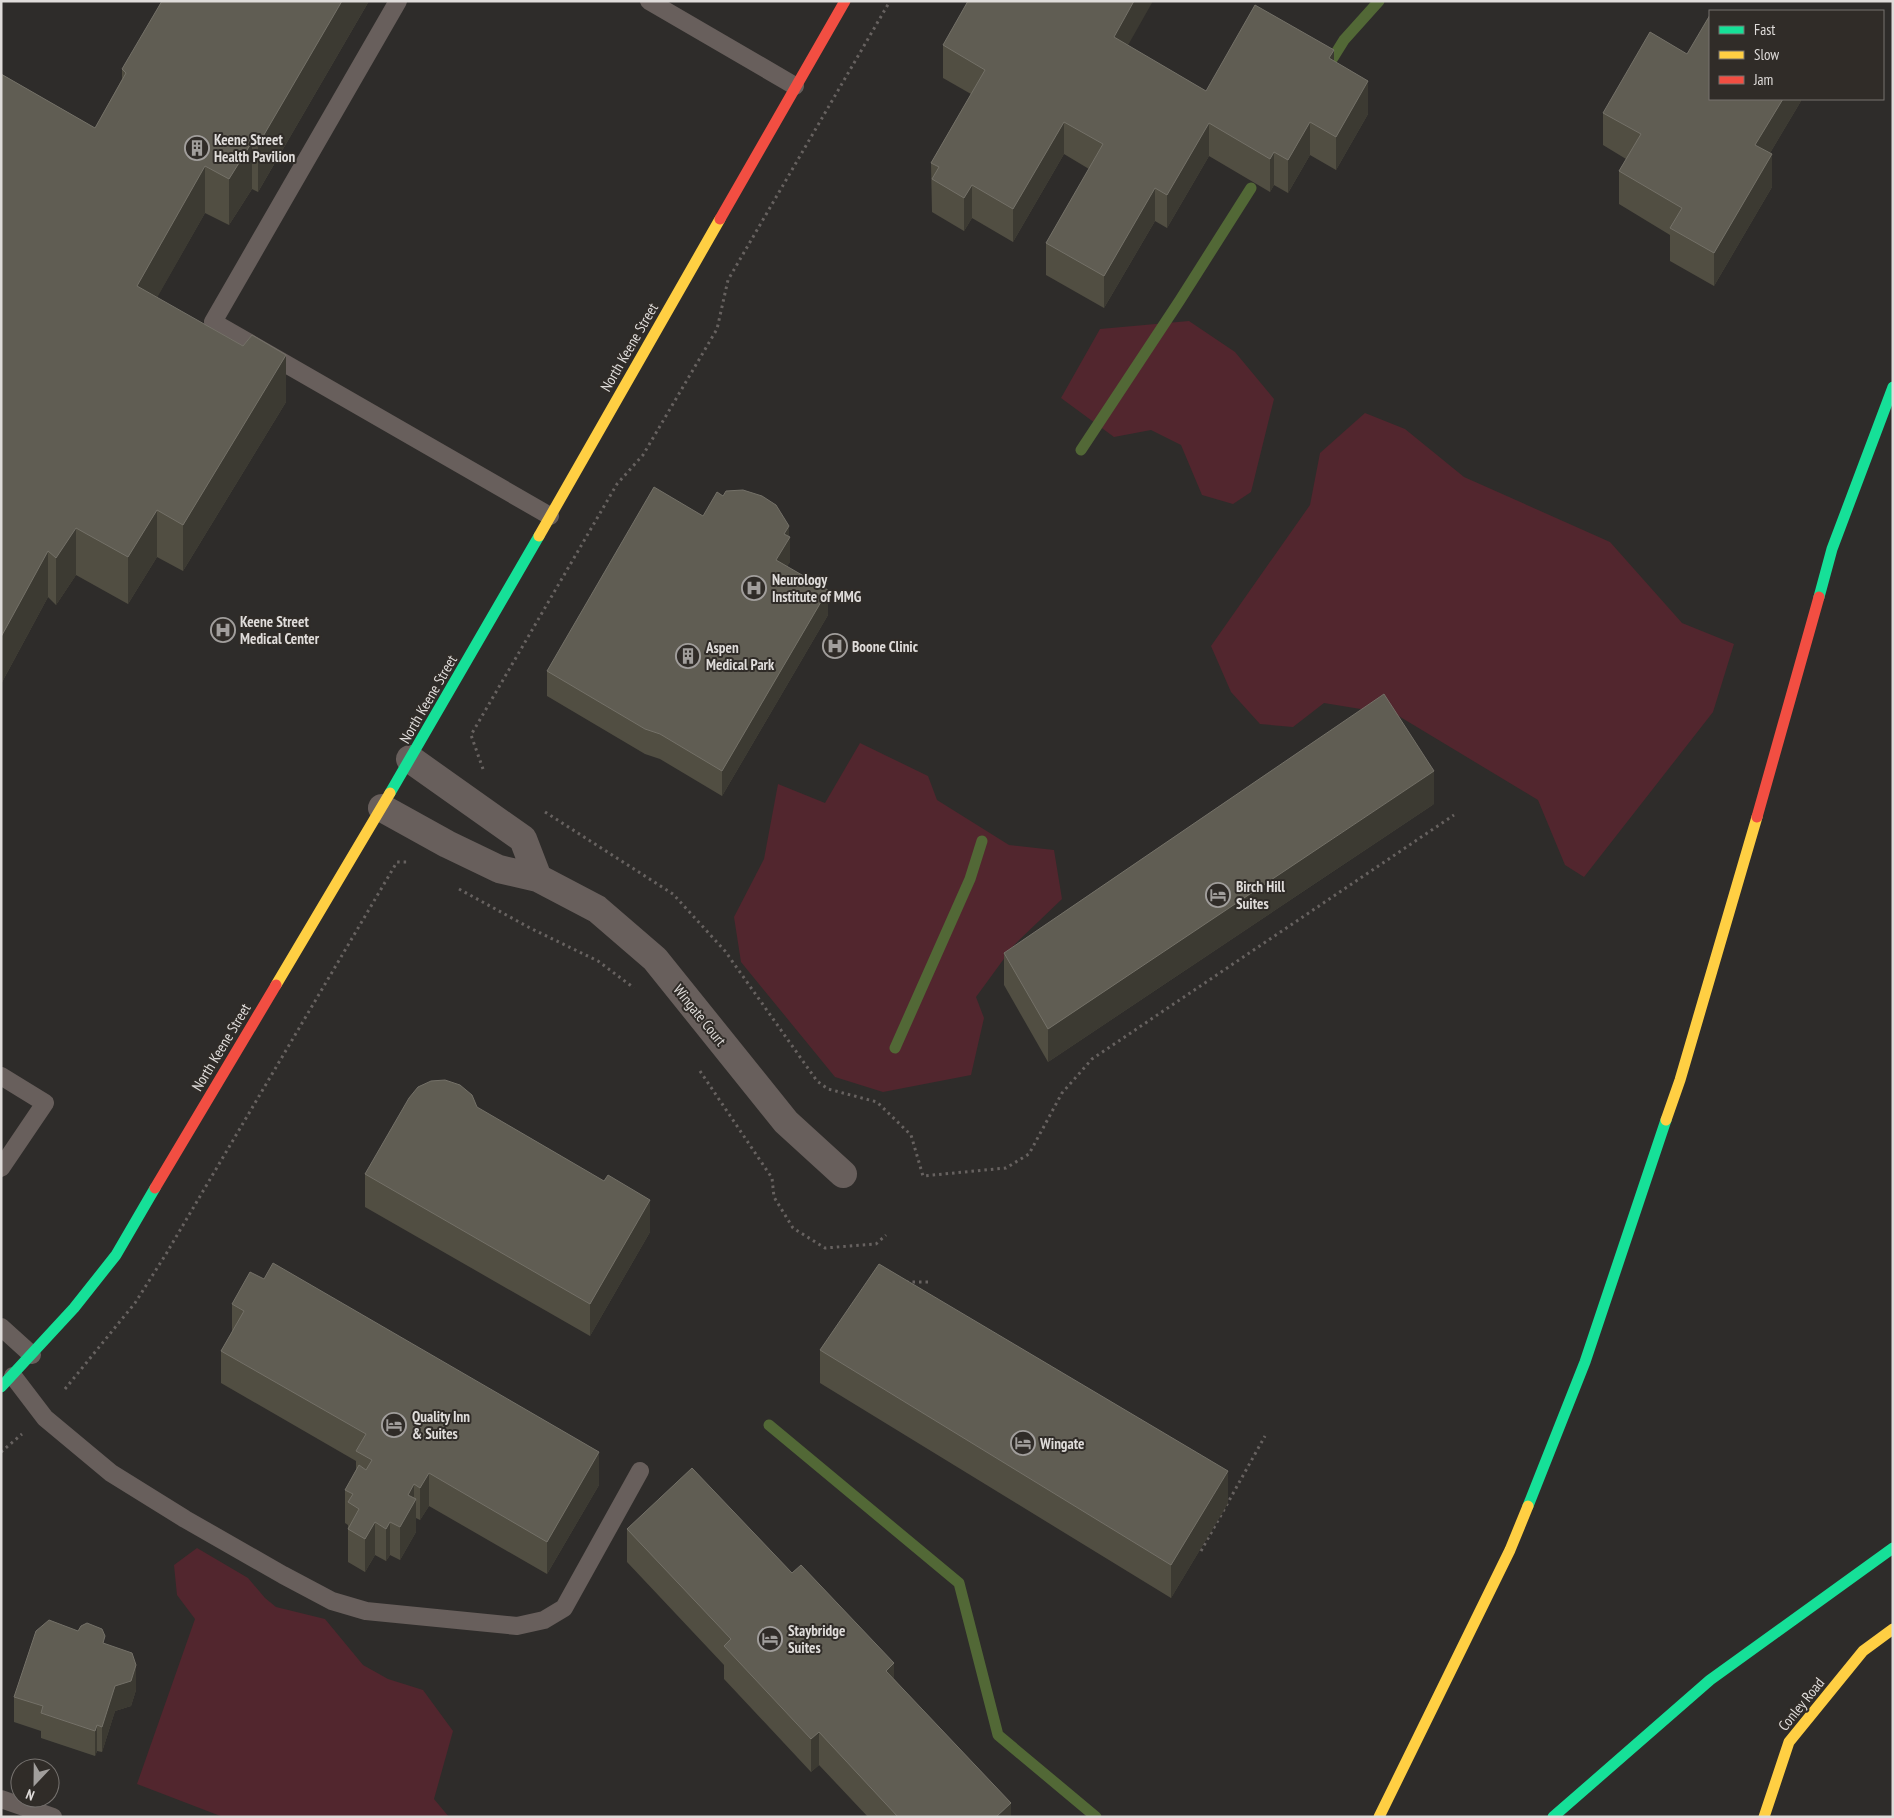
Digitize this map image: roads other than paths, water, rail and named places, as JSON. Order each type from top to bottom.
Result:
[{"type":"main road","name":"North Keene Street","points":[[7,1381],[74,1308],[116,1255],[382,808],[845,1]]},
{"type":"main road","points":[[1379,1817],[1510,1550],[1585,1362],[1680,1080],[1775,754],[1832,549],[1893,387]]},
{"type":"main road","points":[[1553,1817],[1710,1680],[1893,1548]]},
{"type":"main road","name":"Conley Road","points":[[1764,1817],[1789,1742],[1863,1651],[1893,1629]]},
{"type":"street","points":[[410,759],[523,839],[538,878]]},
{"type":"street","name":"Wingate Court","points":[[382,808],[499,870],[538,878],[597,909],[655,959],[786,1122],[843,1174]]},
{"type":"lane","points":[[398,1],[213,322],[550,516]]},
{"type":"lane","points":[[649,1],[795,86]]},
{"type":"lane","points":[[1,1076],[45,1103],[1,1168]]},
{"type":"lane","points":[[1,1327],[32,1355]]},
{"type":"lane","points":[[7,1381],[45,1418],[111,1473],[185,1519],[283,1575],[332,1601],[366,1611],[517,1626],[544,1620],[564,1608],[640,1471]]},
{"type":"lane","points":[[1,1799],[53,1817]]},
{"type":"waterway","points":[[1326,69],[1344,40],[1379,1]]},
{"type":"waterway","points":[[1081,450],[1251,188]]},
{"type":"waterway","points":[[895,1048],[970,879],[982,841]]},
{"type":"waterway","points":[[769,1425],[959,1583],[998,1735],[1096,1817]]},
{"type":"place","name":"Keene Street Health Pavilion","points":[[197,148]]},
{"type":"place","name":"Neurology Institute of MMG","points":[[754,588]]},
{"type":"place","name":"Keene Street Medical Center","points":[[223,630]]},
{"type":"place","name":"Boone Clinic","points":[[835,646]]},
{"type":"place","name":"Aspen Medical Park","points":[[688,656]]},
{"type":"place","name":"Birch Hill Suites","points":[[1218,895]]},
{"type":"place","name":"Quality Inn & Suites","points":[[394,1425]]},
{"type":"place","name":"Wingate","points":[[1023,1443]]},
{"type":"place","name":"Staybridge Suites","points":[[770,1639]]}]
